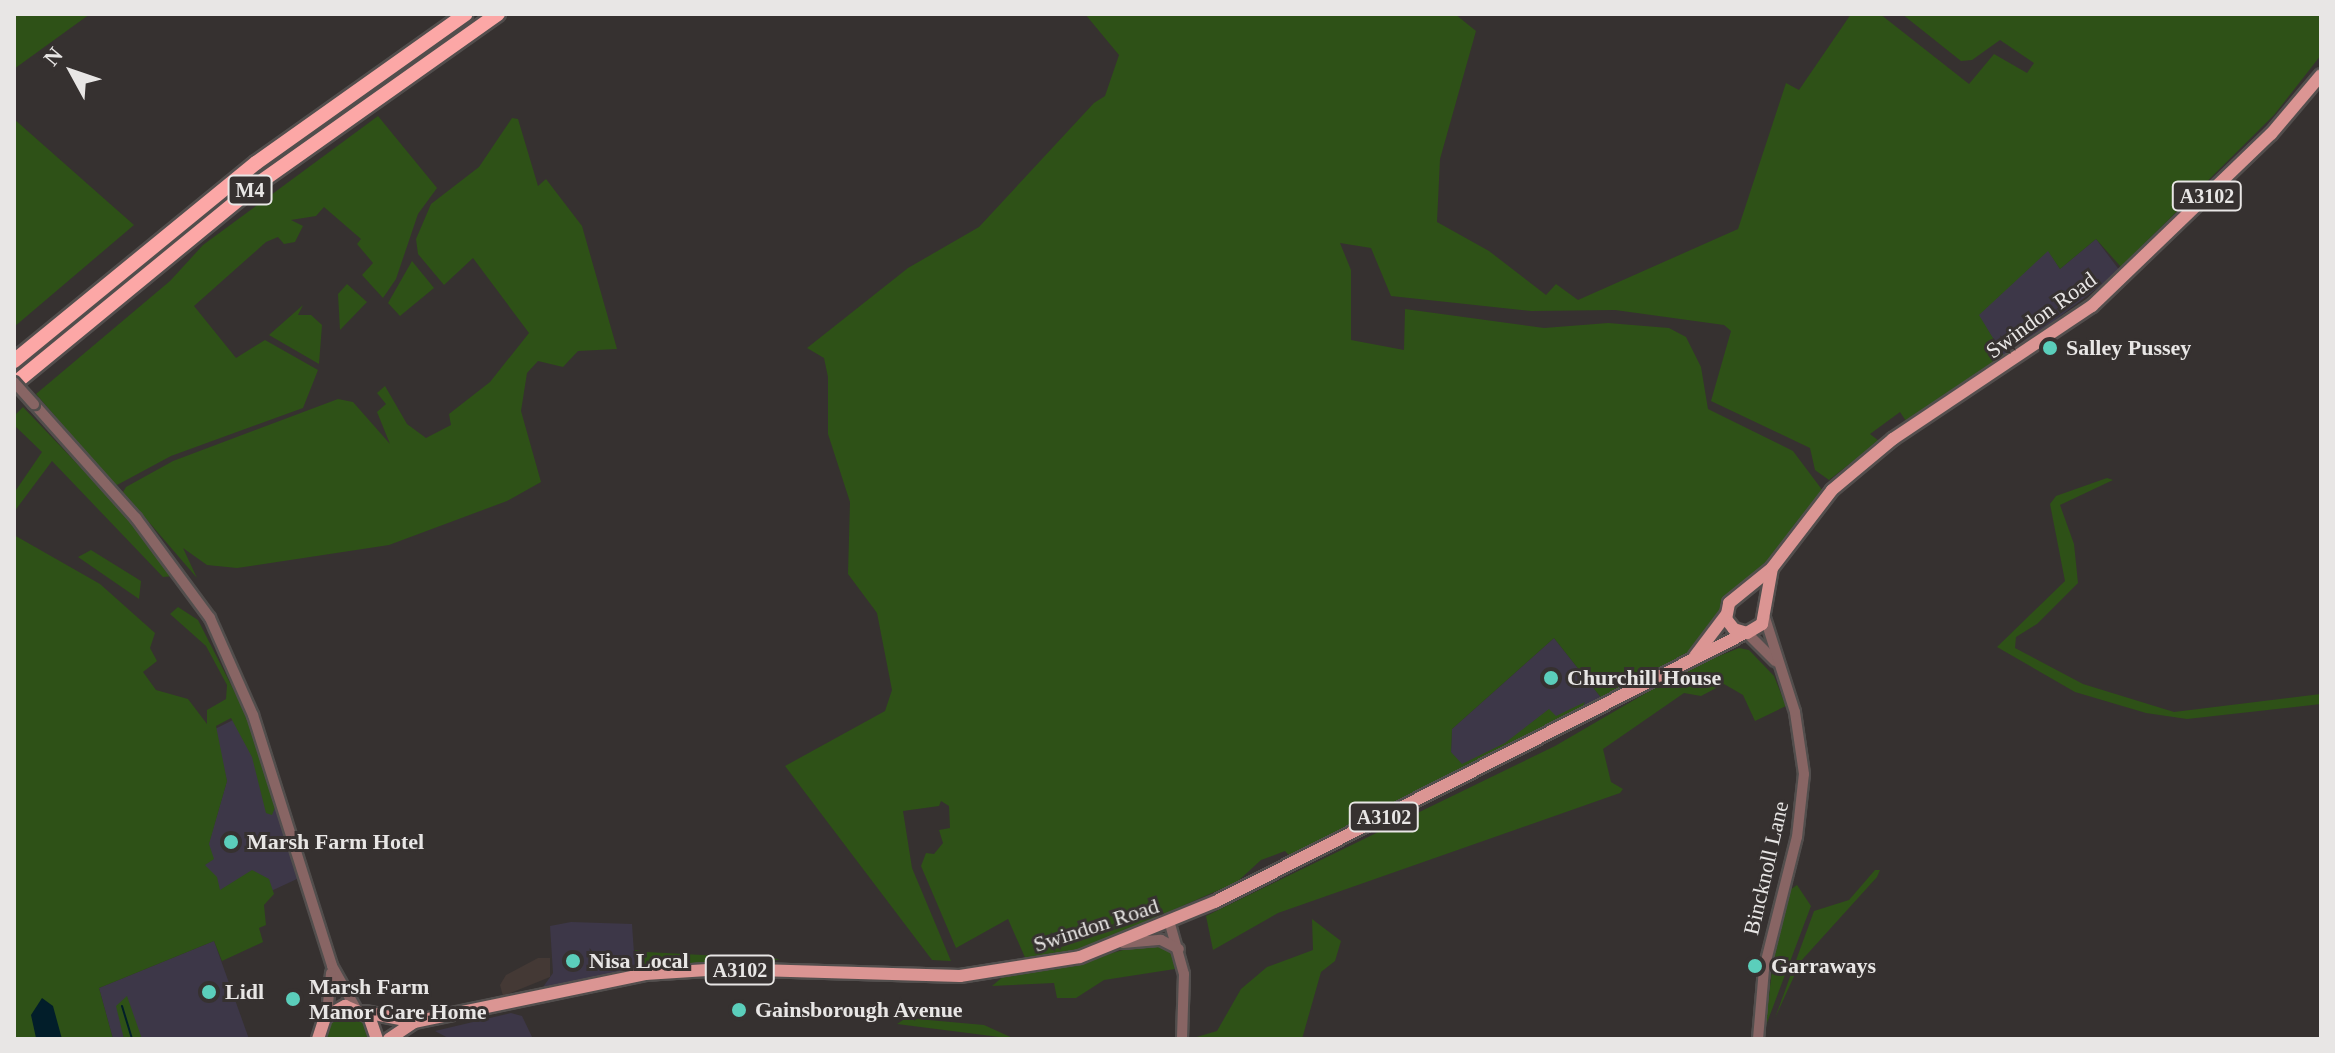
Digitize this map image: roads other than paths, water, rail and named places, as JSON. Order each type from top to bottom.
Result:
[{"type":"highway","name":"M4","points":[[14,361],[256,163],[466,14]]},
{"type":"highway","name":"M4","points":[[14,383],[259,183],[498,14]]},
{"type":"main road","name":"Swindon Road","points":[[1741,594],[1772,568],[1821,501],[1865,460],[2046,341],[2118,283],[2271,134],[2321,75]]},
{"type":"main road","name":"Swindon Road","points":[[1765,612],[1772,568]]},
{"type":"main road","points":[[1741,594],[1756,597],[1765,612],[1746,633],[1731,626],[1726,615],[1729,603],[1741,594]]},
{"type":"main road","name":"Swindon Road","points":[[1686,663],[1714,638],[1726,615]]},
{"type":"main road","name":"Swindon Road","points":[[389,1039],[414,1022],[645,974],[723,969],[960,976],[1045,965],[1122,943],[1170,924],[1746,633]]},
{"type":"main road","name":"Swindon Road","points":[[360,1010],[414,1022]]},
{"type":"main road","points":[[360,1010],[377,1039]]},
{"type":"main road","name":"A3102","points":[[327,1014],[360,1010]]},
{"type":"main road","points":[[315,1036],[327,1014]]},
{"type":"street","points":[[14,383],[155,542],[215,627],[253,715],[332,966],[360,1010]]},
{"type":"street","name":"Bincknoll Lane","points":[[1758,1039],[1764,969],[1794,852],[1803,788],[1798,723],[1775,661],[1765,612]]},
{"type":"street","name":"Bincknoll Lane","points":[[1746,633],[1775,661]]},
{"type":"street","points":[[1170,924],[1184,974],[1182,1039]]},
{"type":"street","points":[[1122,943],[1161,940],[1179,949]]},
{"type":"street","points":[[327,1014],[332,966]]},
{"type":"water","points":[[42,998],[53,1006],[62,1039],[36,1038],[31,1015]]},
{"type":"waterway","points":[[122,1006],[132,1039]]},
{"type":"place","name":"Salley Pussey","points":[[2050,348]]},
{"type":"place","name":"Churchill House","points":[[1551,678]]},
{"type":"place","name":"Marsh Farm Hotel","points":[[231,842]]},
{"type":"place","name":"Nisa Local","points":[[573,961]]},
{"type":"place","name":"Garraways","points":[[1755,966]]},
{"type":"place","name":"Lidl","points":[[209,992]]},
{"type":"place","name":"Marsh Farm Manor Care Home","points":[[293,999]]},
{"type":"place","name":"Gainsborough Avenue","points":[[739,1010]]}]
